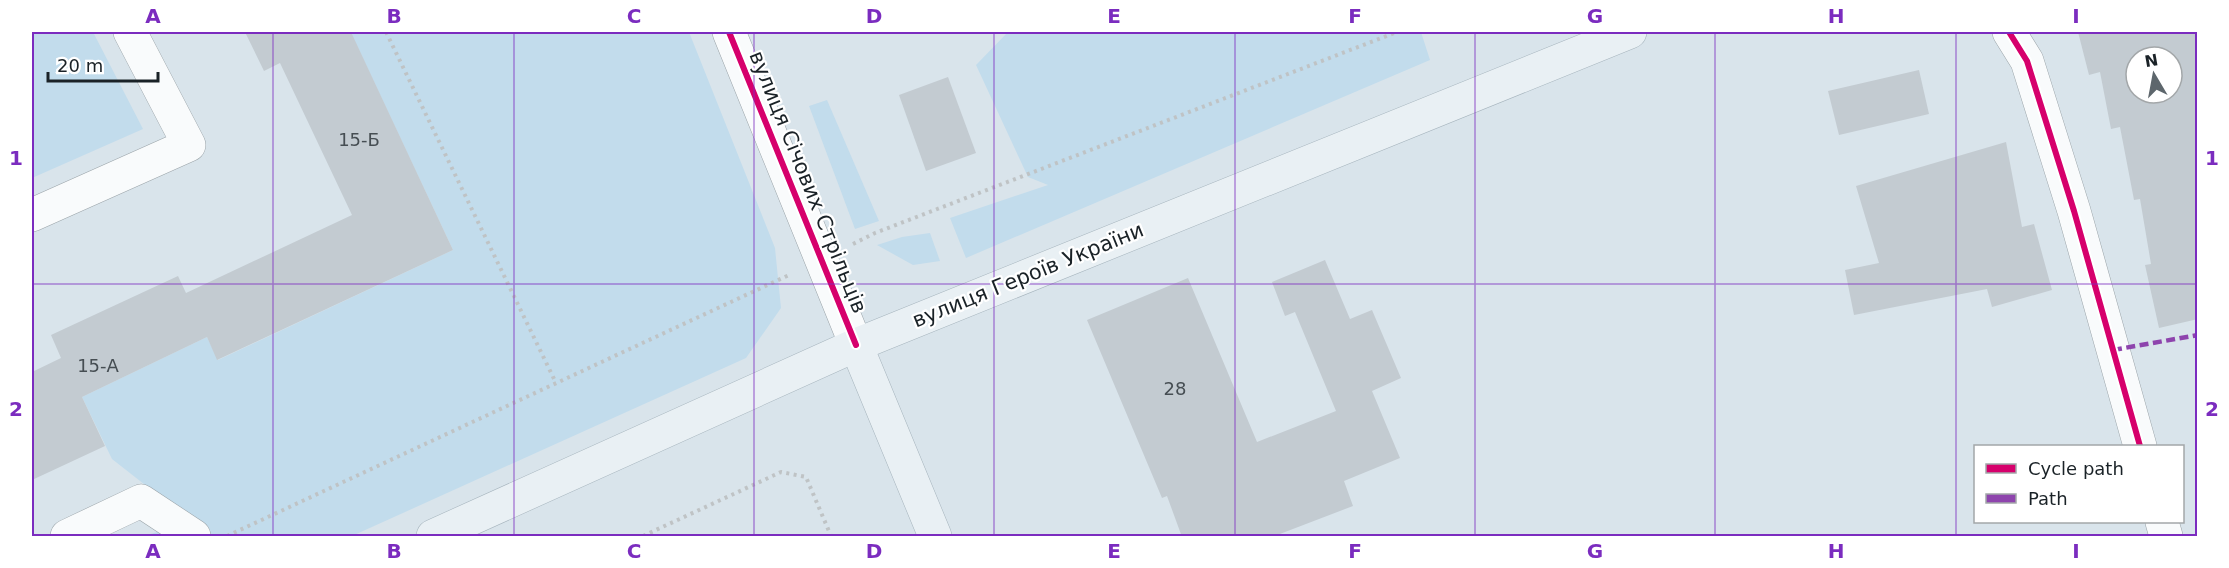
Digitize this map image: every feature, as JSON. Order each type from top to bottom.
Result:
[{"type":"main road","name":"вулиця Героїв України","points":[[433,537],[856,345],[1630,32]]},
{"type":"main road","points":[[856,345],[935,537]]},
{"type":"street","points":[[32,215],[189,145],[130,32]]},
{"type":"street","name":"вулиця Січових Стрільців","points":[[729,32],[856,345]]},
{"type":"street","points":[[2009,32],[2026,61],[2074,211],[2139,445]]},
{"type":"street","points":[[67,537],[141,501],[194,537]]},
{"type":"path","points":[[386,32],[556,383]]},
{"type":"path","points":[[646,536],[781,472],[806,477],[831,537]]},
{"type":"shaded area","points":[[32,32],[93,32],[143,129],[32,178]]},
{"type":"shaded area","points":[[331,32],[689,32],[775,248],[781,308],[746,358],[352,536],[144,536],[177,526],[149,488],[112,459],[82,397],[207,337],[218,360],[453,250],[351,33],[335,40]]},
{"type":"shaded area","points":[[1008,32],[1421,32],[1430,60],[966,258],[950,218],[1048,185],[1028,177],[976,65]]},
{"type":"shaded area","points":[[827,100],[879,221],[855,229],[809,106]]},
{"type":"shaded area","points":[[930,233],[940,261],[913,265],[877,245],[902,237]]},
{"type":"building","points":[[245,32],[351,32],[453,250],[217,360],[207,337],[82,397],[105,446],[32,480],[32,372],[61,358],[51,335],[178,276],[186,293],[352,215],[280,63],[264,71]]},
{"type":"building","points":[[2078,32],[2198,32],[2198,319],[2159,328],[2145,265],[2151,264],[2140,199],[2134,200],[2120,127],[2111,129],[2100,72],[2089,75]]},
{"type":"building","points":[[1919,70],[1929,114],[1839,135],[1828,91]]},
{"type":"building","points":[[948,77],[976,153],[926,171],[899,95]]},
{"type":"building","points":[[2006,142],[2022,227],[2034,224],[2052,290],[1992,307],[1987,289],[1854,315],[1845,270],[1879,263],[1856,186]]},
{"type":"building","points":[[1325,260],[1350,319],[1372,310],[1401,378],[1372,391],[1400,458],[1344,481],[1353,506],[1272,537],[1182,537],[1167,496],[1162,498],[1087,320],[1188,278],[1257,442],[1336,411],[1295,312],[1285,316],[1272,282]]},
{"type":"marked path","points":[[2113,350],[2198,335]]},
{"type":"cycle path","points":[[729,32],[856,345]]},
{"type":"cycle path","points":[[2009,32],[2027,61],[2074,211],[2140,445]]}]
